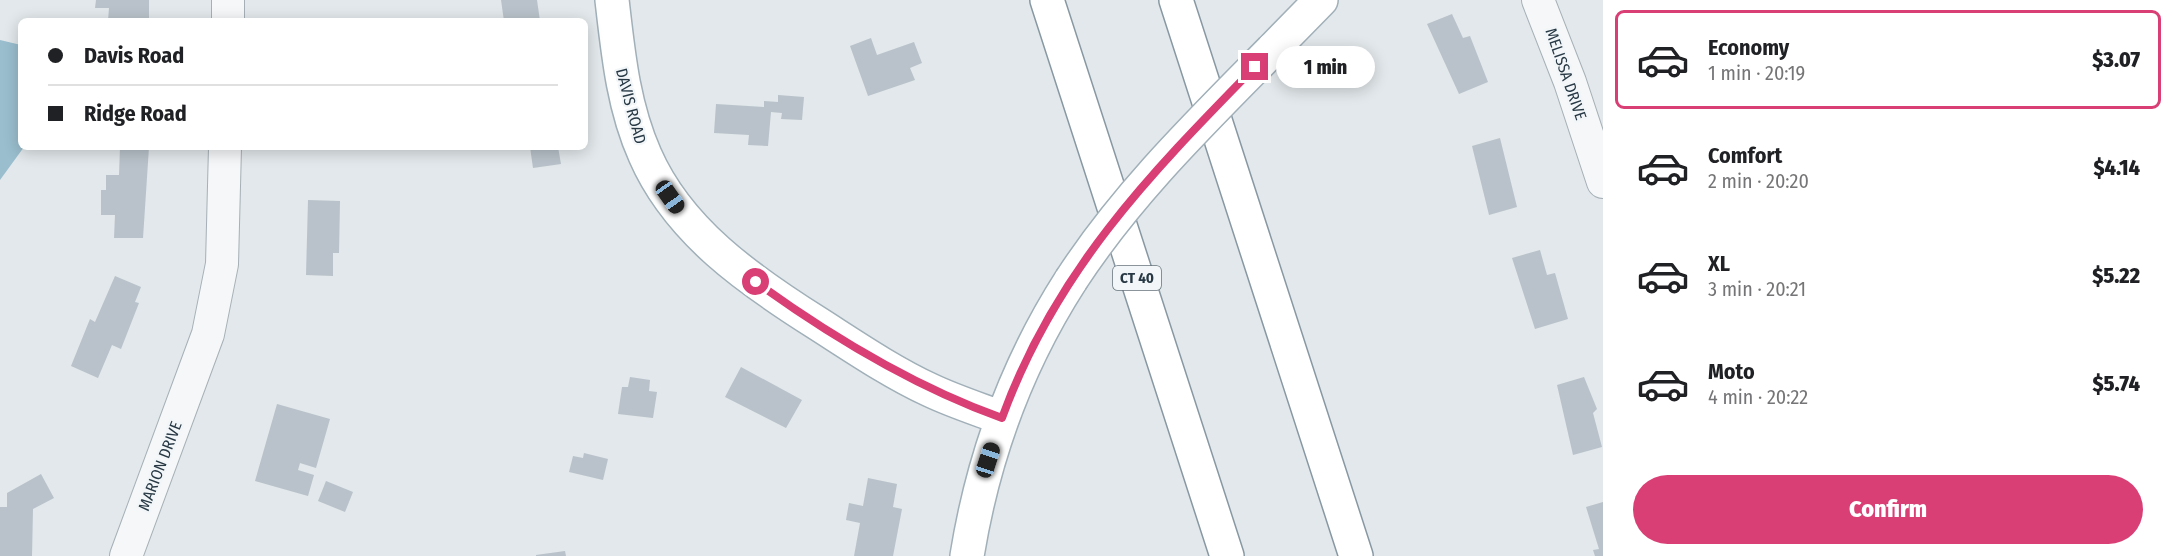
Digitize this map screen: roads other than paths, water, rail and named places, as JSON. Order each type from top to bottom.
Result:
[{"type":"main road","name":"DAVIS ROAD","points":[[612,0],[622,74],[633,125],[645,157],[690,224],[738,269],[838,336],[928,390],[1002,418]]},
{"type":"main road","name":"CT 40","points":[[1047,0],[1227,556]]},
{"type":"main road","points":[[1176,0],[1356,556]]},
{"type":"main road","points":[[967,556],[980,488],[1002,418],[1034,344],[1071,280],[1103,233],[1142,185],[1321,0]]},
{"type":"street","points":[[228,0],[228,18]]},
{"type":"street","name":"MELISSA DRIVE","points":[[1538,0],[1570,82],[1603,182]]},
{"type":"street","name":"MARION DRIVE","points":[[126,556],[195,376],[208,334],[222,264],[225,150]]},
{"type":"water","points":[[0,40],[18,44],[18,150],[22,150],[0,180]]}]
